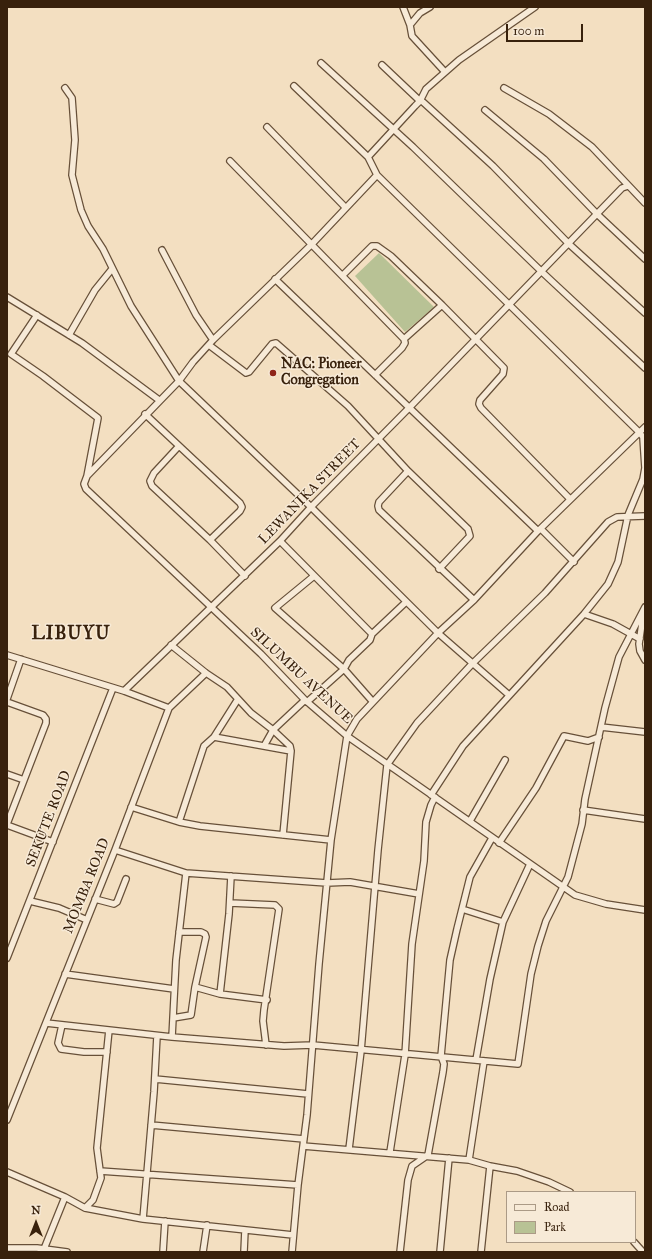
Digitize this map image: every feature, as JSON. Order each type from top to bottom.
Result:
[{"type":"street","points":[[403,7],[410,25],[412,36],[445,72]]},
{"type":"street","points":[[410,25],[420,14],[430,7]]},
{"type":"street","points":[[368,157],[420,101],[426,89],[459,60],[535,7]]},
{"type":"street","points":[[321,63],[413,147],[542,272],[645,368]]},
{"type":"street","points":[[382,65],[481,155],[569,244],[645,313]]},
{"type":"street","points":[[294,86],[368,157],[377,175],[510,304],[643,437]]},
{"type":"street","points":[[65,88],[72,98],[74,112],[74,163],[72,175],[88,226],[103,249],[131,306],[179,381],[311,507],[438,633],[509,695]]},
{"type":"street","points":[[504,88],[549,114],[592,147],[645,203]]},
{"type":"street","points":[[485,110],[544,159],[598,215],[645,259]]},
{"type":"street","points":[[267,127],[345,207]]},
{"type":"street","points":[[230,160],[404,339],[405,343],[402,348],[375,375]]},
{"type":"street","points":[[86,476],[145,414],[179,381],[193,362],[213,340],[312,244],[345,207],[377,175]]},
{"type":"street","name":"LEWANIKA STREET","points":[[124,691],[280,541],[311,507],[598,215],[622,188],[628,186]]},
{"type":"street","points":[[343,275],[365,251],[372,246],[377,246],[391,256],[442,305],[476,339],[504,371],[480,400],[479,404],[481,408],[570,499]]},
{"type":"street","points":[[162,250],[196,315],[213,340]]},
{"type":"street","points":[[69,335],[95,290],[112,269]]},
{"type":"street","points":[[275,279],[409,408],[574,562]]},
{"type":"street","points":[[7,297],[69,335],[159,400]]},
{"type":"street","points":[[404,339],[442,305]]},
{"type":"street","points":[[37,315],[11,354],[43,376],[98,418],[86,476]]},
{"type":"street","points":[[209,346],[246,373],[249,372],[272,344],[276,343],[348,406],[408,471],[470,532],[467,539],[439,569]]},
{"type":"street","points":[[145,414],[242,507],[210,540]]},
{"type":"street","points":[[390,1152],[405,1055],[412,944],[424,861],[426,822],[433,796],[463,746],[584,614],[608,584],[614,573],[624,537],[628,515],[643,479],[645,468],[643,437],[645,427]]},
{"type":"street","points":[[292,1252],[313,1045],[331,840],[347,736],[357,719],[438,633],[474,600],[539,530],[570,499],[643,437]]},
{"type":"street","points":[[179,446],[154,473],[150,481],[152,486],[210,540],[245,576]]},
{"type":"street","points":[[408,471],[379,502],[379,510],[439,569],[474,600]]},
{"type":"street","name":"SILUMBU AVENUE","points":[[86,476],[84,484],[86,490],[261,654],[306,701],[347,736],[470,821],[499,843],[576,895],[606,904],[645,910]]},
{"type":"street","points":[[349,1149],[361,1051],[376,886],[381,811],[387,765],[417,723],[472,664],[524,614],[574,562],[612,518],[628,515],[645,516]]},
{"type":"street","points":[[280,541],[372,634]]},
{"type":"street","points":[[314,576],[275,608],[344,669],[373,702]]},
{"type":"street","points":[[264,746],[273,730],[344,669],[349,660],[370,640],[372,634],[406,602]]},
{"type":"street","points":[[645,606],[640,639],[640,651],[645,660]]},
{"type":"street","points":[[584,614],[613,624],[640,639]]},
{"type":"street","points":[[46,1022],[157,1036],[266,1045],[313,1045],[361,1051],[405,1055],[441,1056],[518,1064],[531,974],[538,946],[546,921],[568,877],[582,824],[583,810],[601,727],[620,657],[630,633],[643,616]]},
{"type":"street","points":[[171,645],[206,674],[227,687],[251,713],[287,743],[291,751],[283,834]]},
{"type":"street","points":[[7,655],[124,691],[169,708]]},
{"type":"street","points":[[20,659],[7,700],[43,715],[46,719],[46,723],[7,824],[53,842]]},
{"type":"street","name":"MOMBA ROAD","points":[[7,1120],[132,807],[169,708],[206,674]]},
{"type":"street","name":"SEKUTE ROAD","points":[[7,958],[113,688]]},
{"type":"street","points":[[179,822],[204,746],[214,737],[238,700]]},
{"type":"street","points":[[601,727],[645,732]]},
{"type":"street","points":[[499,843],[533,793],[564,736],[588,741],[599,738]]},
{"type":"street","points":[[214,737],[291,751]]},
{"type":"street","points":[[470,821],[505,760]]},
{"type":"street","points":[[7,774],[24,780]]},
{"type":"street","points":[[132,807],[179,822],[331,840]]},
{"type":"street","points":[[583,810],[645,819]]},
{"type":"street","points":[[400,1252],[403,1211],[410,1172],[417,1162],[428,1155],[443,1072],[444,1064],[441,1056],[450,960],[470,877],[492,838]]},
{"type":"street","points":[[115,850],[186,873],[327,883],[350,882],[419,894]]},
{"type":"street","points":[[476,1060],[490,979],[503,922],[530,864]]},
{"type":"street","points":[[172,1037],[174,989],[186,873]]},
{"type":"street","points":[[220,994],[230,903],[231,876]]},
{"type":"street","points":[[95,899],[114,904],[117,902],[126,879]]},
{"type":"street","points":[[30,901],[59,908],[87,920]]},
{"type":"street","points":[[230,903],[276,904],[278,906],[275,946],[269,975],[267,1000],[263,1021],[266,1045]]},
{"type":"street","points":[[462,909],[503,922]]},
{"type":"street","points":[[173,1018],[191,1015],[195,987],[204,949],[205,934],[179,932]]},
{"type":"street","points":[[65,974],[174,989]]},
{"type":"street","points":[[195,987],[220,994],[267,1000]]},
{"type":"street","points":[[62,1025],[58,1043],[62,1049],[84,1052],[107,1052]]},
{"type":"street","points":[[85,1208],[93,1200],[97,1193],[101,1178],[97,1148],[109,1030]]},
{"type":"street","points":[[143,1219],[155,1079],[157,1036]]},
{"type":"street","points":[[469,1160],[484,1061]]},
{"type":"street","points":[[155,1079],[308,1094]]},
{"type":"street","points":[[151,1125],[304,1139]]},
{"type":"street","points":[[303,1146],[428,1155],[469,1160],[517,1171],[549,1182],[568,1191]]},
{"type":"street","points":[[440,1252],[448,1158]]},
{"type":"street","points":[[481,1252],[490,1166]]},
{"type":"street","points":[[100,1170],[147,1175],[298,1185]]},
{"type":"street","points":[[7,1172],[65,1197],[85,1208],[143,1219],[293,1235]]},
{"type":"street","points":[[44,1249],[65,1197]]},
{"type":"street","points":[[163,1252],[165,1221]]},
{"type":"street","points":[[203,1252],[207,1225]]},
{"type":"street","points":[[244,1252],[245,1230]]},
{"type":"street","points":[[635,1243],[643,1252]]},
{"type":"street","points":[[7,1248],[44,1249],[67,1252]]},
{"type":"green space","points":[[379,253],[434,307],[405,332],[355,276]]},
{"type":"place","name":"NAC: Pioneer Congregation","points":[[273,373]]},
{"type":"district","name":"LIBUYU","points":[[71,635]]}]
